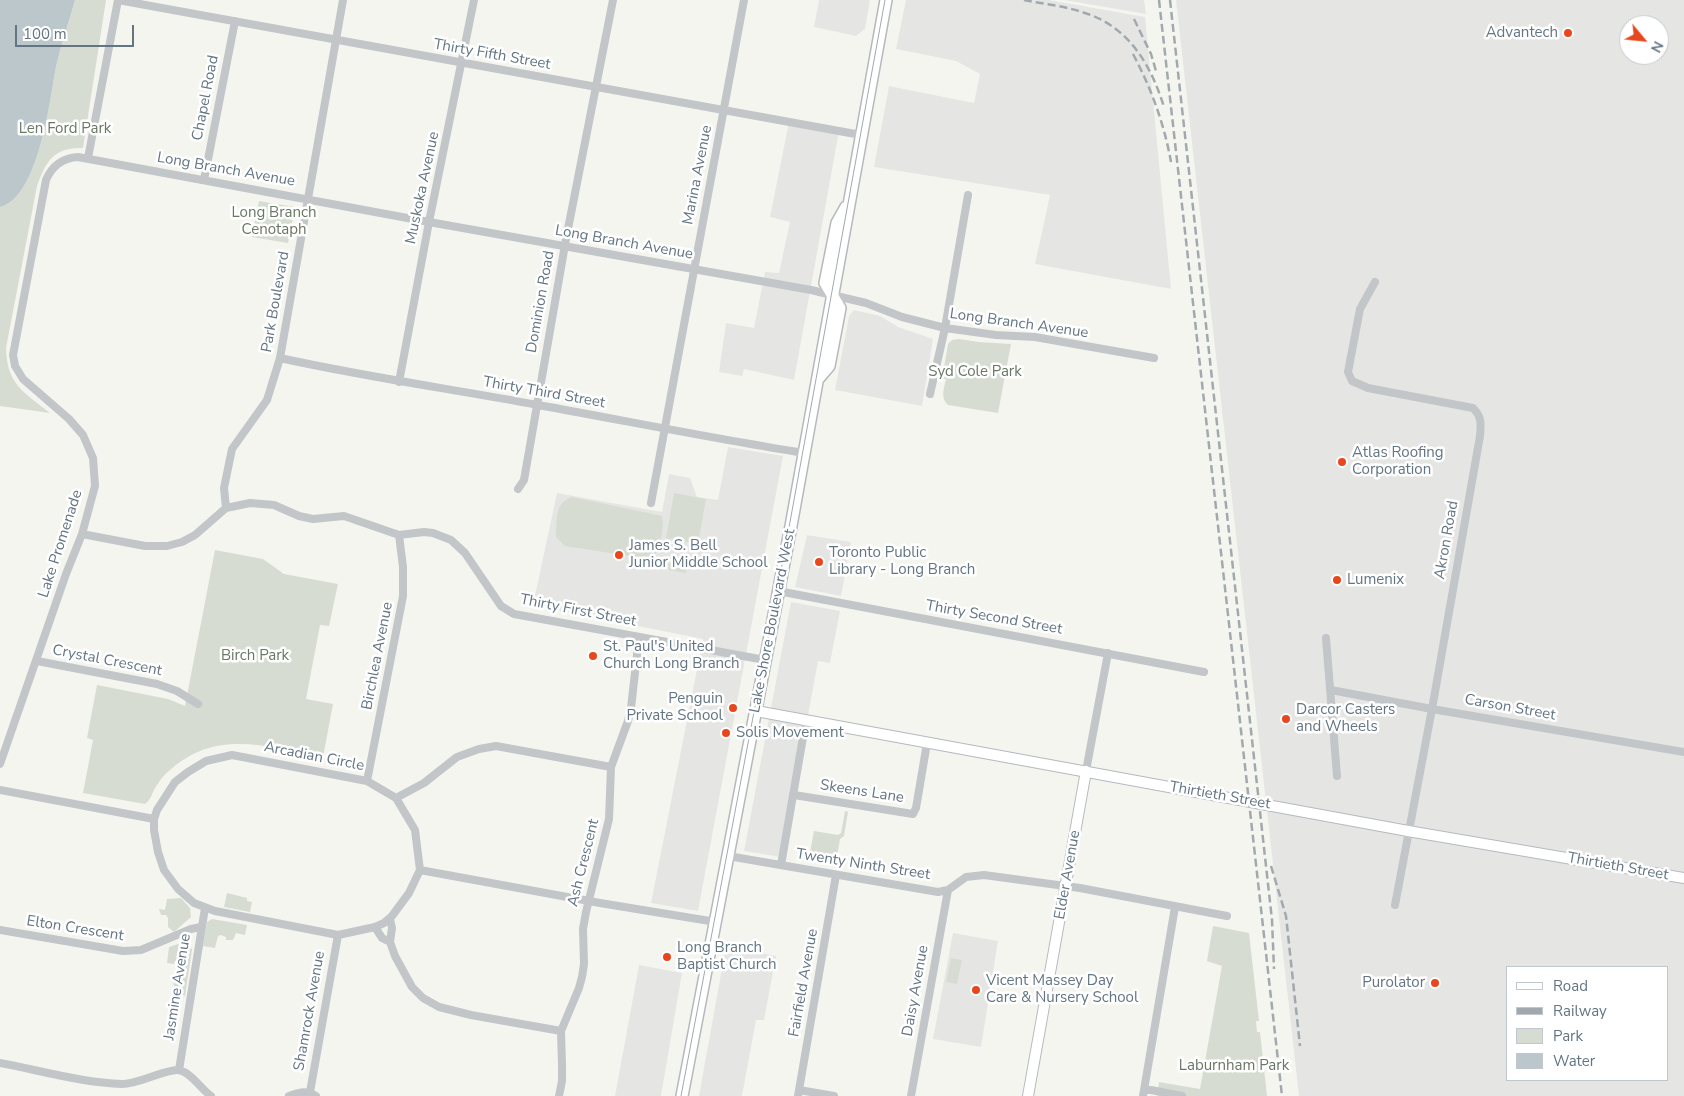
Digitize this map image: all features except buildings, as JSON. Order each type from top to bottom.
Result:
[{"type":"main road","name":"Lake Shore Boulevard West","points":[[682,1096],[817,381],[829,366],[840,308],[826,283],[836,223],[850,200],[887,3]]},
{"type":"street","name":"Thirty Fifth Street","points":[[118,0],[861,135]]},
{"type":"street","points":[[88,158],[118,0]]},
{"type":"street","name":"Park Boulevard","points":[[226,508],[224,488],[232,449],[267,400],[280,358],[343,0]]},
{"type":"street","name":"Muskoka Avenue","points":[[399,382],[474,0]]},
{"type":"street","name":"Dominion Road","points":[[518,489],[524,480],[565,246],[613,0]]},
{"type":"street","name":"Marina Avenue","points":[[651,503],[744,0]]},
{"type":"street","name":"Chapel Road","points":[[204,180],[235,21]]},
{"type":"street","name":"Lake Promenade","points":[[0,764],[66,574],[82,534],[94,486],[94,466],[88,445],[76,427],[23,378],[15,366],[13,355],[46,180],[52,169],[60,161],[71,157],[88,158]]},
{"type":"street","name":"Long Branch Avenue","points":[[88,158],[429,222],[833,294],[866,303],[902,317],[945,328],[996,335],[1035,337],[1154,358]]},
{"type":"street","points":[[930,394],[945,328],[968,195]]},
{"type":"street","name":"Akron Road","points":[[1375,282],[1360,309],[1348,372],[1352,381],[1368,388],[1473,408],[1481,421],[1480,436],[1432,709],[1395,906]]},
{"type":"street","name":"Thirty Third Street","points":[[280,358],[399,382],[538,405],[664,430],[804,453]]},
{"type":"street","name":"Thirty First Street","points":[[82,534],[145,546],[167,546],[182,542],[195,534],[226,508],[250,503],[266,503],[305,518],[319,519],[344,516],[399,535],[424,532],[451,540],[465,552],[501,606],[514,614],[765,660]]},
{"type":"street","name":"Birchlea Avenue","points":[[366,781],[403,596],[403,567],[399,535]]},
{"type":"street","name":"Thirty Second Street","points":[[778,591],[1204,672]]},
{"type":"street","name":"Ash Crescent","points":[[559,1096],[562,1066],[561,1031],[582,977],[583,930],[588,901],[609,819],[611,767],[631,708],[639,637]]},
{"type":"street","points":[[1326,638],[1338,776]]},
{"type":"street","name":"Elder Avenue","points":[[1028,1096],[1108,653]]},
{"type":"street","name":"Crystal Crescent","points":[[37,661],[157,684],[177,691],[198,704]]},
{"type":"street","name":"Carson Street","points":[[1331,690],[1684,752]]},
{"type":"street","name":"Thirtieth Street","points":[[756,711],[1408,831],[1684,878]]},
{"type":"street","points":[[781,865],[806,720]]},
{"type":"street","name":"Skeens Lane","points":[[794,796],[913,814],[916,808],[927,743]]},
{"type":"street","points":[[396,798],[424,783],[457,757],[479,749],[496,746],[611,767]]},
{"type":"street","name":"Arcadian Circle","points":[[154,820],[157,810],[175,782],[202,763],[232,755],[366,781],[396,798],[415,830],[420,870]]},
{"type":"street","points":[[0,790],[154,820],[158,852],[164,870],[182,893],[194,903],[205,908],[338,935],[375,927],[390,919],[403,903],[420,870],[716,922]]},
{"type":"street","name":"Twenty Ninth Street","points":[[728,856],[938,892],[948,890],[966,877],[984,875],[1066,886],[1226,916]]},
{"type":"street","name":"Fairfield Avenue","points":[[798,1093],[836,875]]},
{"type":"street","name":"Daisy Avenue","points":[[911,1096],[948,890]]},
{"type":"street","points":[[1143,1093],[1175,907]]},
{"type":"street","name":"Jasmine Avenue","points":[[179,1070],[205,908]]},
{"type":"street","points":[[390,919],[392,928],[390,942],[400,969],[412,987],[423,998],[439,1007],[471,1016],[561,1031]]},
{"type":"street","name":"Elton Crescent","points":[[0,930],[123,952],[141,950],[191,929],[202,927]]},
{"type":"street","points":[[375,927],[382,938],[390,942]]},
{"type":"street","name":"Shamrock Avenue","points":[[313,1094],[338,935]]},
{"type":"street","points":[[0,1063],[100,1082],[123,1084],[179,1070],[190,1076],[211,1096]]},
{"type":"street","points":[[1143,1093],[1151,1090],[1182,1096]]},
{"type":"street","points":[[289,1096],[299,1092],[313,1094]]},
{"type":"street","points":[[798,1093],[834,1096]]},
{"type":"shaded area","points":[[819,0],[870,0],[865,29],[856,36],[814,27]]},
{"type":"shaded area","points":[[906,0],[1049,0],[1145,17],[1171,289],[1035,264],[1050,195],[874,167],[889,86],[974,103],[980,74],[956,61],[896,49]]},
{"type":"shaded area","points":[[1064,0],[1144,0],[1146,14]]},
{"type":"shaded area","points":[[1176,0],[1684,0],[1684,1096],[1299,1096]]},
{"type":"shaded area","points":[[789,122],[839,131],[794,380],[744,369],[742,376],[719,372],[726,323],[754,328],[765,272],[779,273],[790,222],[770,217]]},
{"type":"shaded area","points":[[854,310],[880,316],[898,327],[933,339],[922,406],[835,390],[849,316]]},
{"type":"shaded area","points":[[728,447],[783,456],[698,911],[651,903],[703,639],[533,605],[557,493],[662,512],[669,474],[690,478],[697,497],[718,500]]},
{"type":"shaded area","points":[[807,535],[851,542],[841,596],[795,587]]},
{"type":"shaded area","points":[[791,602],[840,611],[830,663],[818,661],[796,781],[786,858],[744,851]]},
{"type":"shaded area","points":[[953,933],[998,941],[981,1047],[933,1039]]},
{"type":"shaded area","points":[[726,946],[776,956],[764,1020],[756,1020],[742,1096],[699,1096]]},
{"type":"shaded area","points":[[639,965],[682,973],[661,1096],[615,1096]]},
{"type":"green space","name":"Len Ford Park","points":[[75,0],[106,0],[83,148],[73,148],[58,153],[48,163],[40,177],[6,348],[10,371],[19,387],[50,413],[0,406],[0,207],[12,200],[23,188],[32,171],[49,110],[58,58]]},
{"type":"green space","name":"Long Branch Cenotaph","points":[[259,201],[295,207],[288,243],[252,237]]},
{"type":"green space","name":"Syd Cole Park","points":[[952,340],[1011,344],[998,413],[948,405],[944,399],[943,393],[946,379],[942,379],[948,344]]},
{"type":"green space","points":[[674,493],[706,499],[698,544],[666,538]]},
{"type":"green space","points":[[572,497],[662,516],[661,537],[654,557],[648,559],[565,546],[556,537],[557,519],[559,508],[566,500]]},
{"type":"green space","name":"Birch Park","points":[[215,550],[263,559],[284,574],[338,584],[329,626],[320,625],[306,699],[333,704],[323,757],[262,746],[224,745],[206,749],[188,757],[170,770],[160,781],[145,804],[83,793],[93,740],[87,738],[97,685],[168,699],[185,706]]},
{"type":"green space","points":[[685,557],[688,559],[686,573],[669,570],[668,565],[671,560]]},
{"type":"green space","points":[[845,811],[848,812],[844,836],[840,839],[836,863],[809,858],[814,831],[838,835],[841,833]]},
{"type":"green space","points":[[227,893],[247,898],[247,901],[252,902],[250,912],[224,907]]},
{"type":"green space","points":[[181,898],[190,908],[191,917],[174,932],[168,927],[168,918],[166,915],[161,915],[159,909],[165,910],[167,899]]},
{"type":"green space","points":[[212,919],[247,925],[245,935],[236,933],[233,940],[226,940],[226,937],[221,935],[218,936],[215,948],[203,946],[207,922]]},
{"type":"green space","name":"Laburnham Park","points":[[1213,926],[1249,933],[1259,1021],[1256,1021],[1257,1032],[1260,1032],[1267,1096],[1157,1096],[1159,1082],[1200,1089],[1222,966],[1207,961]]},
{"type":"green space","points":[[184,942],[188,944],[189,942],[192,950],[185,996],[175,992],[173,980],[174,983],[181,984],[184,964],[175,961],[174,964],[167,963],[169,947]]},
{"type":"green space","points":[[951,958],[962,960],[957,984],[946,982]]},
{"type":"water","points":[[0,0],[75,0],[58,58],[49,110],[32,171],[23,188],[12,200],[0,207]]},
{"type":"tram line","points":[[681,1096],[788,533],[885,0]]},
{"type":"railway","points":[[1024,0],[1085,13],[1100,19],[1114,28],[1126,38],[1145,62],[1159,91],[1164,107]]},
{"type":"railway","points":[[1159,0],[1282,1096]]},
{"type":"railway","points":[[1170,0],[1272,920],[1274,969]]},
{"type":"railway","points":[[1134,19],[1151,54],[1156,71]]},
{"type":"railway","points":[[1133,54],[1156,106],[1165,133],[1171,162]]},
{"type":"railway","points":[[1271,866],[1286,916],[1300,1046]]},
{"type":"place","name":"Advantech","points":[[1568,33]]},
{"type":"place","name":"Atlas Roofing Corporation","points":[[1342,462]]},
{"type":"place","name":"James S. Bell Junior Middle School","points":[[619,555]]},
{"type":"place","name":"Toronto Public Library - Long Branch","points":[[819,562]]},
{"type":"place","name":"Lumenix","points":[[1337,580]]},
{"type":"place","name":"St. Paul's United Church Long Branch","points":[[593,656]]},
{"type":"place","name":"Penguin Private School","points":[[733,708]]},
{"type":"place","name":"Darcor Casters and Wheels","points":[[1286,719]]},
{"type":"place","name":"Solis Movement","points":[[726,733]]},
{"type":"place","name":"Long Branch Baptist Church","points":[[667,957]]},
{"type":"place","name":"Purolator","points":[[1435,983]]},
{"type":"place","name":"Vicent Massey Day Care & Nursery School","points":[[976,990]]}]
